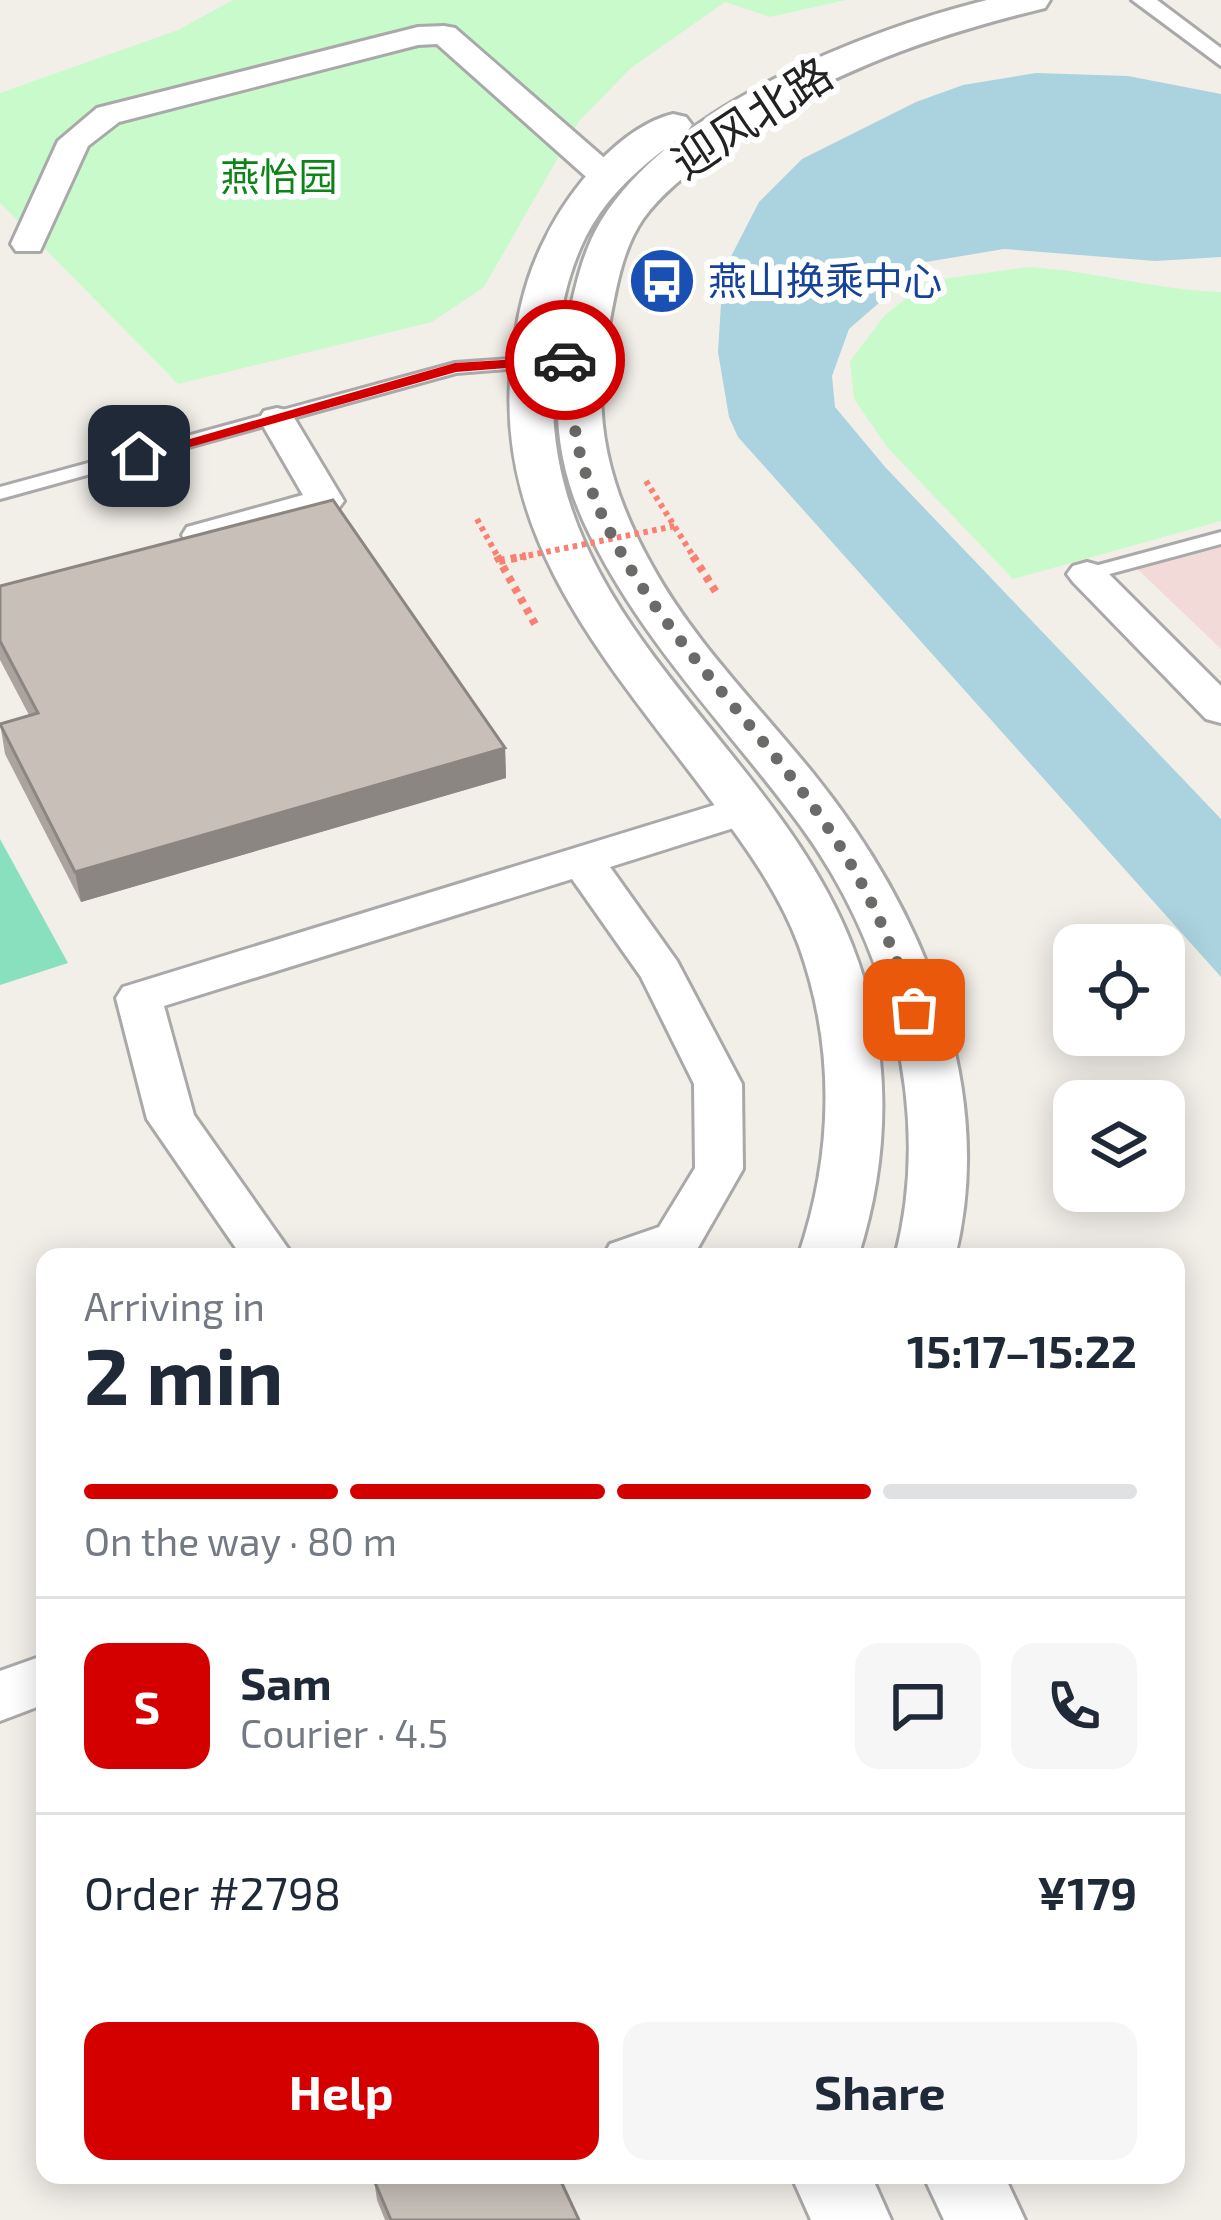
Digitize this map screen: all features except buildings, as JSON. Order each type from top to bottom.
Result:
[{"type":"street","points":[[832,1248],[853,1152],[853,1072],[838,986],[808,906],[744,810],[630,664],[579,587],[534,473],[527,416],[528,363],[560,250],[580,210],[605,176],[744,76],[779,58],[865,24],[954,0]]},
{"type":"street","name":"迎风北路","points":[[927,1248],[944,1169],[935,1075],[871,894],[821,818],[686,647],[612,533],[578,448],[575,391],[600,272],[620,224],[649,187],[710,135],[830,63],[915,32],[1032,0]]},
{"type":"street","points":[[1143,0],[1221,59]]},
{"type":"street","points":[[28,244],[74,141],[108,116],[418,36],[444,35],[605,176]]},
{"type":"street","points":[[173,543],[325,501],[278,419]]},
{"type":"street","points":[[1087,574],[1221,710]]},
{"type":"street","points":[[263,1248],[171,1119],[139,998],[744,810]]},
{"type":"street","points":[[582,860],[661,972],[718,1084],[719,1169],[677,1240],[654,1248]]},
{"type":"street","points":[[0,1696],[36,1682]]},
{"type":"street","points":[[834,2184],[852,2220]]},
{"type":"street","points":[[967,2184],[986,2220]]},
{"type":"lane","points":[[0,493],[455,368],[579,359]]},
{"type":"lane","points":[[1087,574],[1221,538]]},
{"type":"path","points":[[643,476],[716,592]]},
{"type":"path","points":[[477,519],[535,625]]},
{"type":"path","points":[[500,561],[675,526]]},
{"type":"shaded area","points":[[1221,537],[1221,649],[1130,562]]},
{"type":"green space","name":"燕怡园","points":[[233,0],[846,0],[770,17],[725,2],[631,68],[579,121],[484,287],[432,322],[178,384],[0,203],[0,93],[178,30]]},
{"type":"green space","points":[[1029,267],[1221,292],[1221,521],[1013,579],[887,447],[854,399],[850,361],[885,315],[928,281]]},
{"type":"green space","points":[[0,839],[68,963],[0,985]]},
{"type":"water","points":[[1036,73],[1128,76],[1221,94],[1221,257],[1155,261],[1004,249],[926,262],[849,329],[832,376],[835,407],[886,468],[1221,819],[1221,977],[1185,937],[1185,924],[1174,924],[738,437],[729,417],[718,352],[723,272],[759,202],[802,159],[916,102],[963,85]]},
{"type":"way so far","points":[[565,360],[579,359],[575,391],[578,448],[612,533],[686,647],[821,818],[871,894],[914,1010]]},
{"type":"place","name":"燕山换乘中心","points":[[662,281]]},
{"type":"route","points":[[139,456],[455,368],[565,360]]}]
